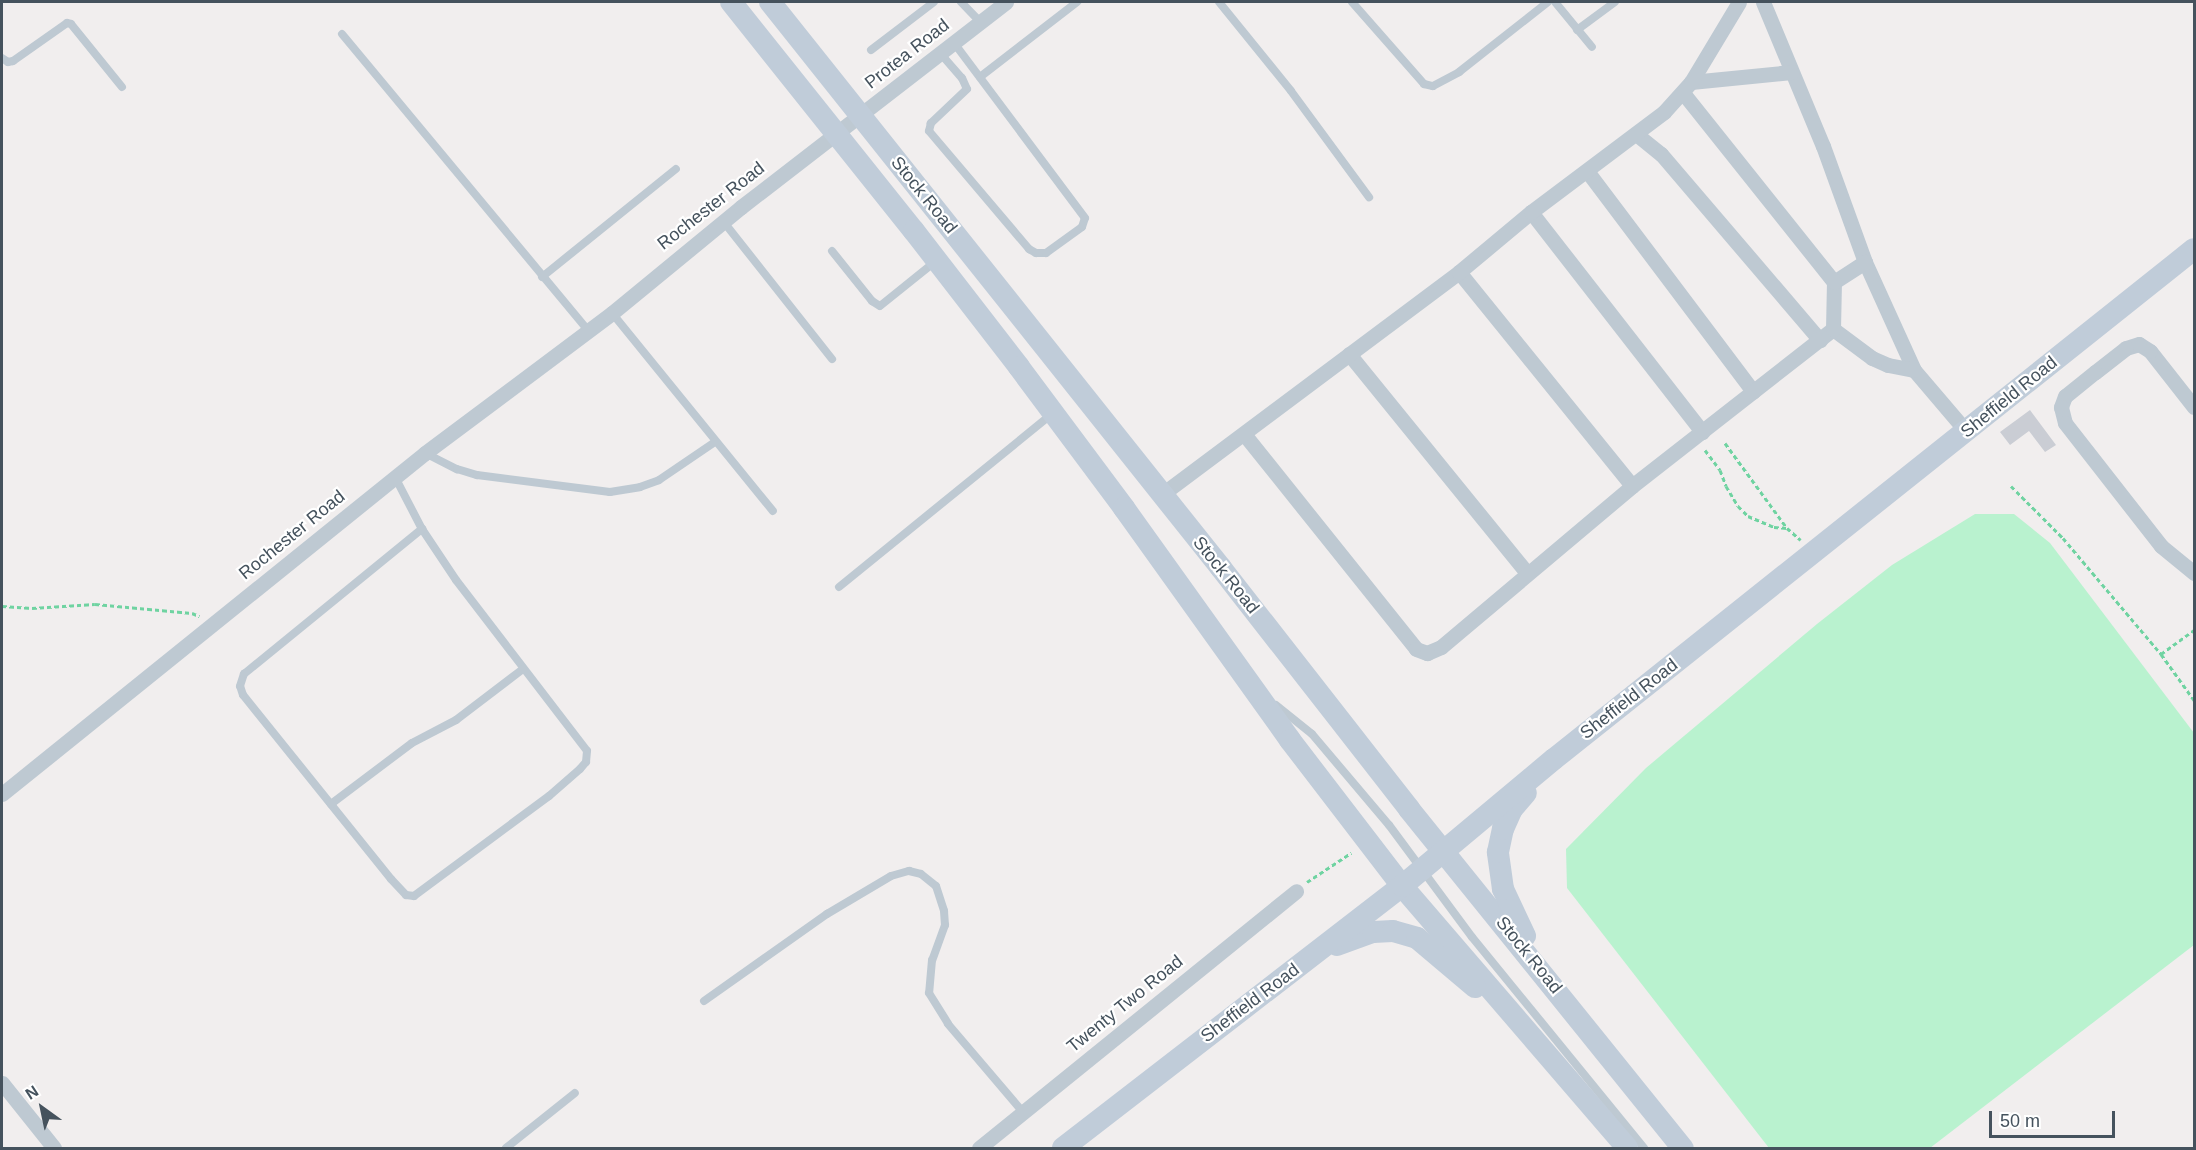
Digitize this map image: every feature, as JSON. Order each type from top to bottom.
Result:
[{"type":"main road","name":"Stock Road","points":[[731,2],[937,261],[1402,886],[1627,1149]]},
{"type":"main road","name":"Stock Road","points":[[770,2],[1683,1149]]},
{"type":"main road","name":"Sheffield Road","points":[[1063,1149],[1402,886],[1554,759],[2194,249]]},
{"type":"main road","points":[[1541,969],[1503,889],[1498,852],[1503,829],[1512,809],[1554,759]]},
{"type":"main road","points":[[1293,970],[1353,938],[1373,932],[1393,931],[1417,938],[1518,1022]]},
{"type":"street","name":"Protea Road","points":[[836,132],[1006,2]]},
{"type":"street","points":[[1161,495],[1459,272],[1531,212],[1636,134],[1687,87],[1739,2]]},
{"type":"street","points":[[1763,2],[1865,262],[1914,370],[1966,431]]},
{"type":"street","points":[[1687,87],[1792,72]]},
{"type":"street","points":[[1244,434],[1422,652],[1441,647],[1632,486],[1833,329],[1834,282],[1687,87]]},
{"type":"street","name":"Rochester Road","points":[[2,794],[425,453],[612,313],[836,132]]},
{"type":"street","points":[[1636,134],[1660,154],[1820,340]]},
{"type":"street","points":[[1587,171],[1753,391]]},
{"type":"street","points":[[1531,212],[1698,435]]},
{"type":"street","points":[[1834,282],[1865,262]]},
{"type":"street","points":[[1459,272],[1632,486]]},
{"type":"street","points":[[1833,329],[1872,358],[1888,365],[1914,370]]},
{"type":"street","points":[[2194,407],[2150,351],[2139,344],[2126,348],[2065,396],[2061,407],[2065,423],[2161,546],[2194,573]]},
{"type":"street","points":[[1349,354],[1527,573]]},
{"type":"street","name":"Twenty Two Road","points":[[978,1149],[1296,891]]},
{"type":"street","points":[[2,1083],[54,1149]]},
{"type":"lane","points":[[871,50],[934,2]]},
{"type":"lane","points":[[961,2],[980,22]]},
{"type":"lane","points":[[980,76],[1077,2]]},
{"type":"lane","points":[[1219,2],[1291,91],[1369,197]]},
{"type":"lane","points":[[1352,2],[1424,84],[1433,86],[1446,81],[1548,2]]},
{"type":"lane","points":[[1555,2],[1592,47]]},
{"type":"lane","points":[[1577,30],[1616,2]]},
{"type":"lane","points":[[2,58],[8,62],[14,61],[67,23],[122,87]]},
{"type":"lane","points":[[342,34],[588,330]]},
{"type":"lane","points":[[940,53],[962,78],[967,89],[931,123],[929,131],[1029,249],[1036,253],[1046,253],[1082,227],[1085,218],[954,43]]},
{"type":"lane","points":[[542,277],[676,169]]},
{"type":"lane","points":[[723,221],[832,359]]},
{"type":"lane","points":[[832,251],[872,301],[880,306],[937,261]]},
{"type":"lane","points":[[612,313],[773,511]]},
{"type":"lane","points":[[839,587],[1053,414]]},
{"type":"lane","points":[[425,453],[457,470],[477,475],[610,492],[640,487],[659,480],[715,442]]},
{"type":"lane","points":[[395,477],[422,529],[523,669],[587,751],[586,762],[549,796],[414,896],[406,895],[243,695],[240,680],[422,529]]},
{"type":"lane","points":[[331,804],[412,743],[456,720],[523,669]]},
{"type":"lane","points":[[1258,694],[1300,722],[1312,734],[1389,825],[1472,937],[1644,1149]]},
{"type":"lane","points":[[704,1001],[827,914],[891,876],[909,871],[921,874],[936,886],[945,918],[945,925],[932,960],[928,993],[948,1024],[1023,1112]]},
{"type":"lane","points":[[506,1149],[575,1093]]},
{"type":"path","points":[[1698,435],[1720,470],[1726,486],[1748,516],[1774,526],[1787,528]]},
{"type":"path","points":[[1725,443],[1787,528],[1802,541]]},
{"type":"path","points":[[2010,486],[2063,538],[2161,654],[2194,700]]},
{"type":"path","points":[[2,606],[32,608],[95,604],[192,613],[215,623]]},
{"type":"path","points":[[2161,654],[2194,630]]},
{"type":"path","points":[[1296,891],[1320,871],[1358,849]]},
{"type":"green space","points":[[1975,514],[2014,514],[2050,543],[2194,733],[2194,945],[1930,1148],[1769,1148],[1567,888],[1566,849],[1646,768],[1817,624],[1892,565]]},
{"type":"building","points":[[2030,410],[2056,445],[2045,452],[2029,431],[2010,445],[2000,432]]}]
